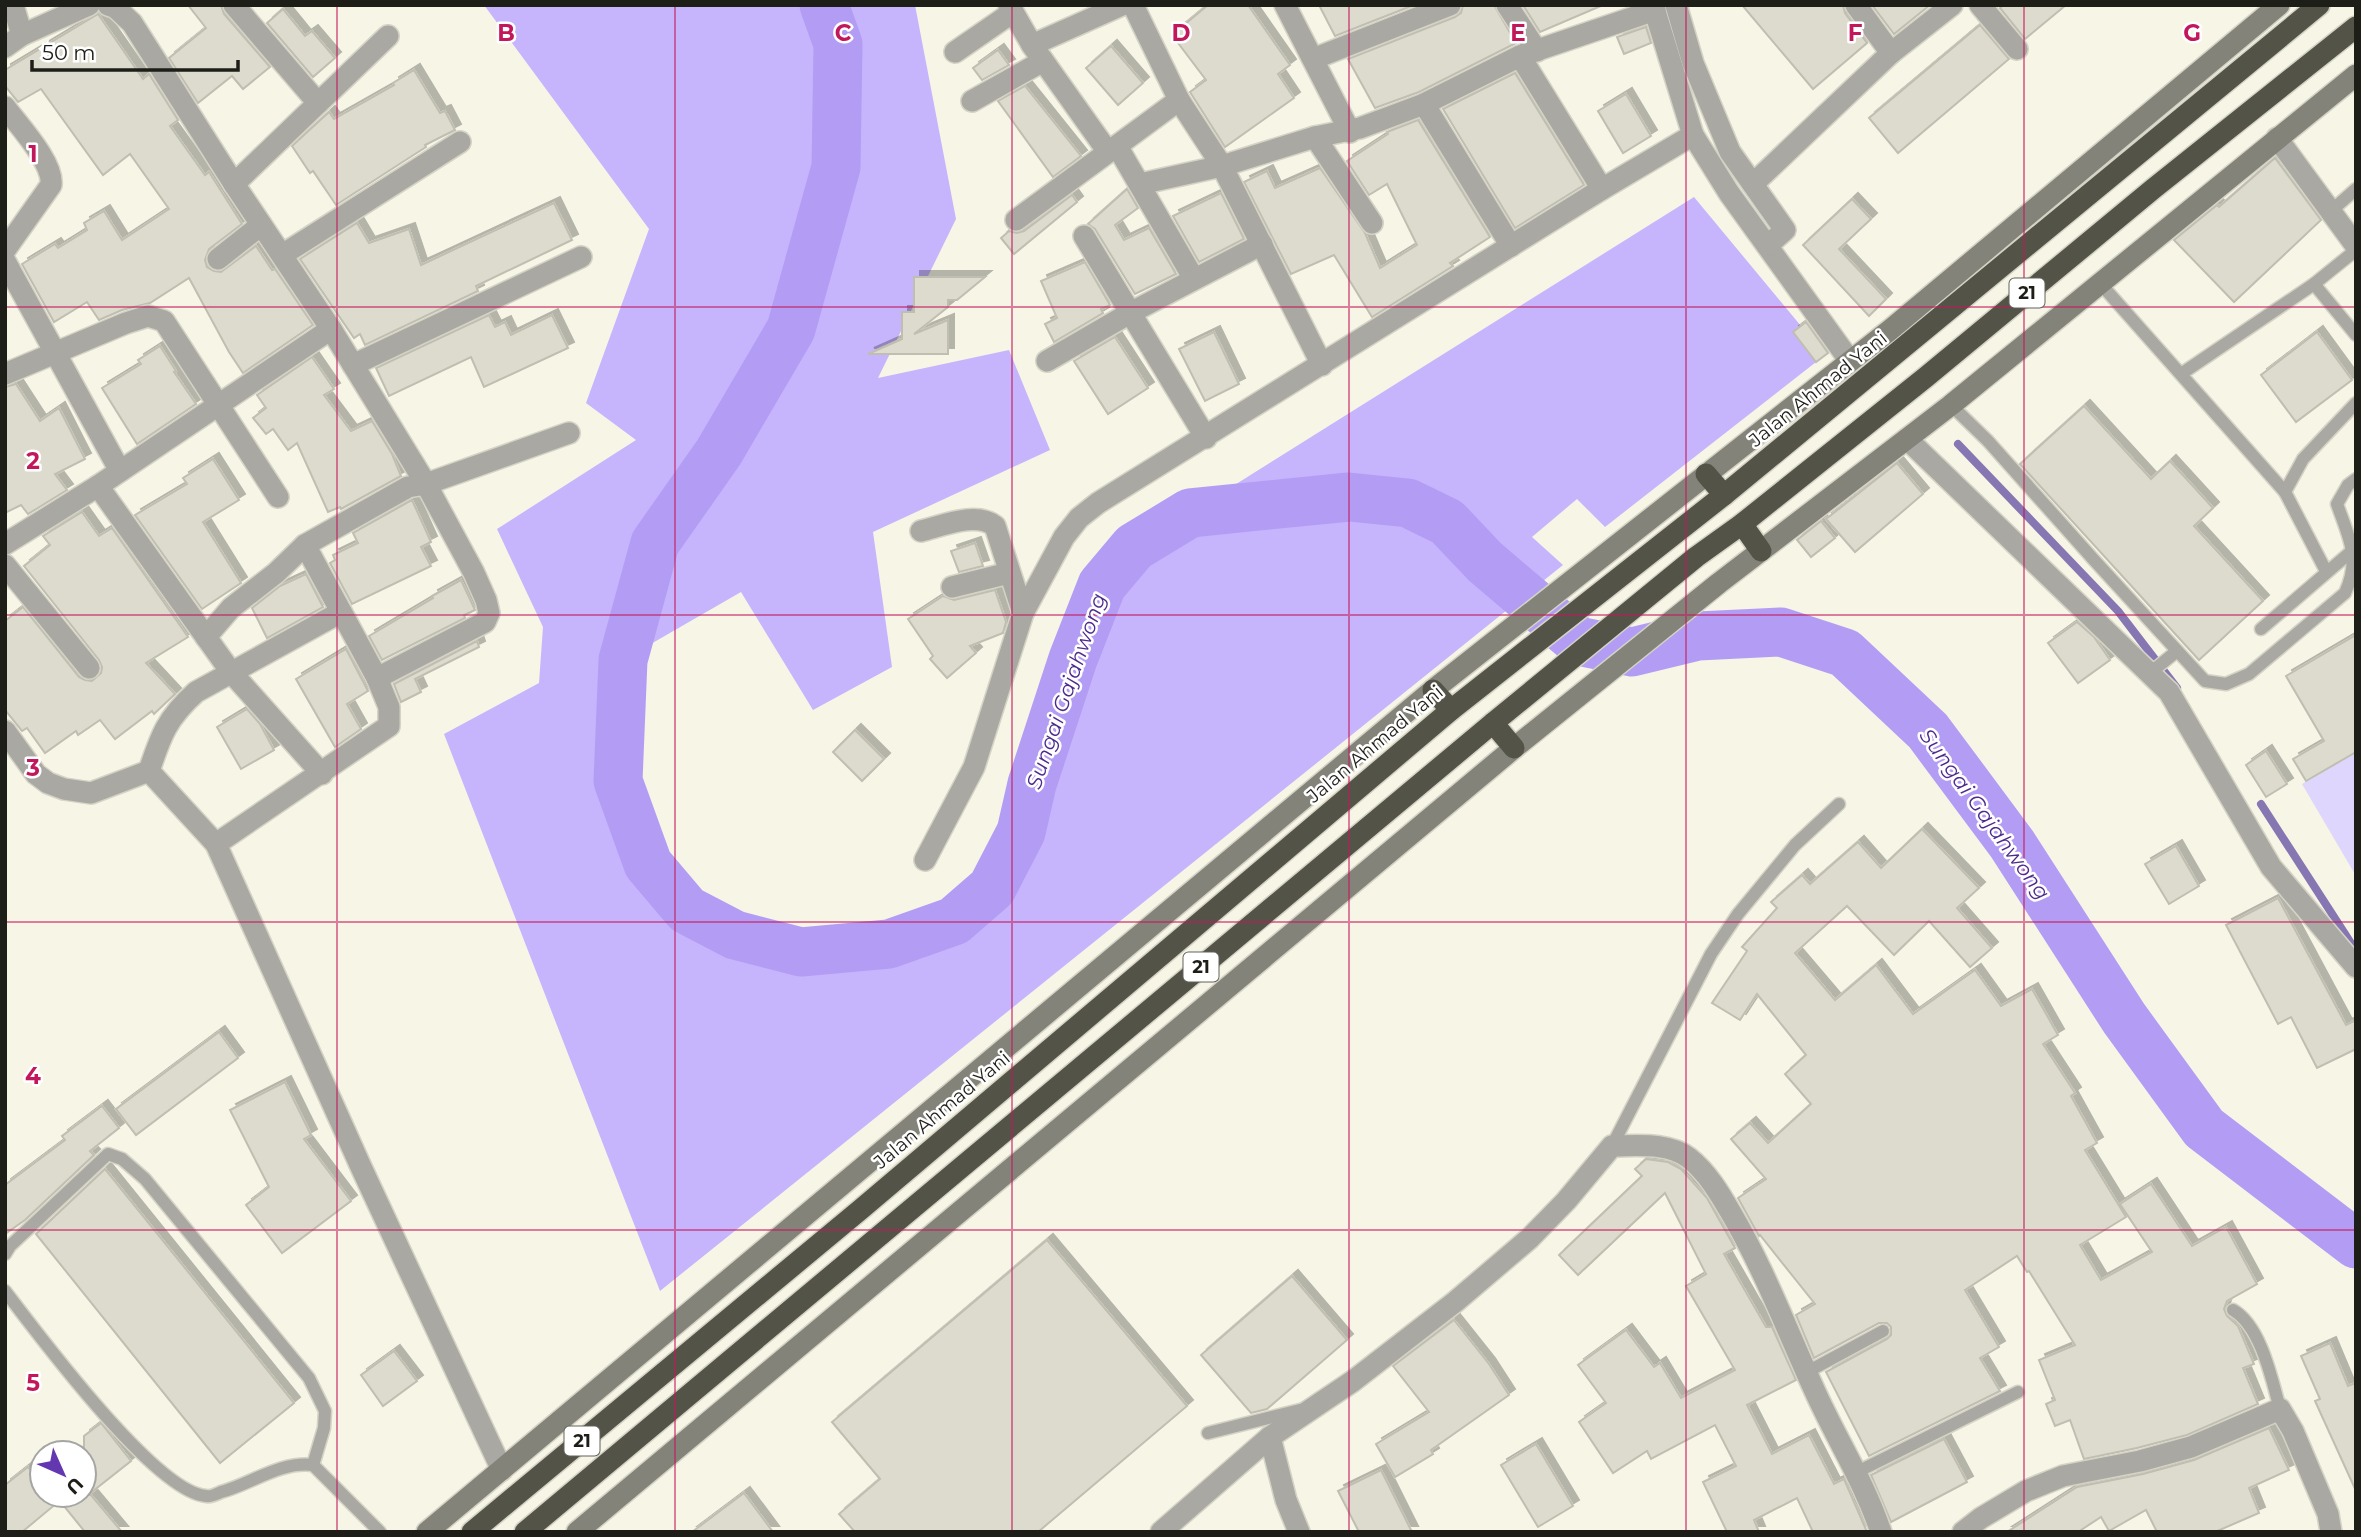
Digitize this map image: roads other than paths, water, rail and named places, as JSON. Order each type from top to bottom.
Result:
[{"type":"highway","name":"Jalan Ahmad Yani","points":[[472,1532],[860,1210],[1451,710],[1724,495],[2319,5]]},
{"type":"highway","name":"21","points":[[525,1532],[1493,723],[1696,557],[1742,524],[1926,377],[2153,189],[2356,27]]},
{"type":"highway","points":[[2130,159],[2153,189]]},
{"type":"highway","points":[[1706,474],[1724,495]]},
{"type":"highway","points":[[1742,524],[1761,551]]},
{"type":"highway","points":[[1433,690],[1451,710]]},
{"type":"highway","points":[[1493,723],[1514,748]]},
{"type":"street","points":[[13,5],[14,41],[89,5]]},
{"type":"street","points":[[108,5],[116,8],[132,23],[234,184],[331,329],[426,484],[486,600],[489,613],[485,622],[377,678]]},
{"type":"street","points":[[234,5],[318,103]]},
{"type":"street","points":[[972,101],[1038,53],[1122,5]]},
{"type":"street","points":[[1133,5],[1179,100],[1222,166],[1322,365]]},
{"type":"street","points":[[1285,5],[1350,132]]},
{"type":"street","points":[[1313,59],[1450,5]]},
{"type":"street","points":[[1507,5],[1529,54],[1602,189]]},
{"type":"street","points":[[1676,5],[1693,63],[1730,152],[1785,230],[1774,240]]},
{"type":"street","points":[[1856,5],[1891,53]]},
{"type":"street","points":[[1753,184],[1891,53],[1952,5]]},
{"type":"street","points":[[1980,5],[2017,49]]},
{"type":"street","points":[[427,1532],[1433,690],[1850,361],[2279,5]]},
{"type":"street","points":[[1140,184],[1222,166],[1315,137],[1350,132],[1424,104],[1529,54],[1654,8],[1693,135],[1729,193],[1774,240],[1850,361]]},
{"type":"street","points":[[956,52],[1011,9],[1038,53],[1140,184],[1195,279]]},
{"type":"street","points":[[234,184],[388,36]]},
{"type":"street","points":[[577,1532],[1542,725],[1719,583],[1951,405],[2277,138],[2354,81]]},
{"type":"street","points":[[1016,220],[1179,100]]},
{"type":"street","points":[[1424,104],[1511,246]]},
{"type":"street","points":[[5,107],[47,165],[52,177],[51,185],[5,250]]},
{"type":"street","points":[[925,860],[974,767],[1023,613],[1064,537],[1079,518],[1098,503],[1693,135]]},
{"type":"street","points":[[1315,137],[1373,223]]},
{"type":"street","points":[[2277,138],[2356,248]]},
{"type":"street","points":[[282,255],[460,142]]},
{"type":"street","points":[[218,259],[261,225]]},
{"type":"street","points":[[1084,236],[1206,438]]},
{"type":"street","points":[[1048,361],[1130,313],[1262,244]]},
{"type":"street","points":[[353,365],[580,257]]},
{"type":"street","points":[[5,261],[120,471]]},
{"type":"street","points":[[5,374],[126,323],[148,316],[157,317],[164,321],[278,497]]},
{"type":"street","points":[[5,544],[98,486],[331,329]]},
{"type":"street","points":[[206,637],[231,608],[276,573],[305,545],[408,487],[426,484],[569,433]]},
{"type":"street","points":[[1907,439],[2153,671],[2169,692],[2271,867],[2356,967]]},
{"type":"street","points":[[98,486],[231,672],[322,774]]},
{"type":"street","points":[[921,531],[971,520],[990,522],[995,526],[1023,613]]},
{"type":"street","points":[[216,844],[389,726],[389,707],[377,678],[305,545]]},
{"type":"street","points":[[5,565],[89,668]]},
{"type":"street","points":[[952,587],[1009,573]]},
{"type":"street","points":[[149,771],[162,732],[179,708],[196,692],[341,612]]},
{"type":"street","points":[[10,745],[36,774],[48,783],[64,789],[91,793],[149,771]]},
{"type":"street","points":[[149,771],[216,844],[360,1167],[502,1470]]},
{"type":"street","points":[[1161,1532],[1270,1437],[1318,1406],[1455,1301],[1530,1238],[1566,1201],[1612,1146],[1653,1146],[1671,1149],[1689,1158],[1716,1188],[1763,1270],[1807,1372],[1857,1472],[1881,1532]]},
{"type":"street","points":[[1963,1532],[2026,1491],[2063,1476],[2140,1461],[2191,1447],[2280,1409],[2293,1432],[2328,1514],[2332,1532]]},
{"type":"street","points":[[1270,1437],[1286,1500],[1299,1532]]},
{"type":"lane","points":[[2331,211],[2356,189]]},
{"type":"lane","points":[[2181,374],[2314,284],[2356,248]]},
{"type":"lane","points":[[2099,282],[2286,492],[2326,571]]},
{"type":"lane","points":[[2314,284],[2356,335]]},
{"type":"lane","points":[[2286,492],[2302,459],[2356,403]]},
{"type":"lane","points":[[1951,405],[1988,441],[2173,654],[2205,681],[2226,684],[2249,674],[2345,593],[2354,574],[2353,550],[2337,504],[2348,485],[2356,479]]},
{"type":"lane","points":[[2262,629],[2353,550]]},
{"type":"lane","points":[[2153,671],[2173,654]]},
{"type":"lane","points":[[1612,1146],[1711,954],[1731,924],[1795,845],[1839,804]]},
{"type":"lane","points":[[5,1254],[10,1246],[108,1154],[122,1159],[145,1179],[309,1378],[325,1411],[324,1428],[313,1465]]},
{"type":"lane","points":[[5,1291],[79,1386],[155,1467],[184,1489],[206,1497],[241,1487],[280,1468],[313,1465],[380,1532]]},
{"type":"lane","points":[[2233,1310],[2249,1323],[2268,1366],[2280,1409]]},
{"type":"lane","points":[[1807,1372],[1883,1331]]},
{"type":"lane","points":[[1857,1472],[2018,1392]]},
{"type":"lane","points":[[1208,1433],[1318,1406]]},
{"type":"waterway","name":"Sungai Gajahwong","points":[[824,5],[838,44],[836,167],[791,329],[719,452],[655,543],[623,660],[618,781],[648,864],[687,910],[735,935],[801,952],[889,944],[954,921],[992,888],[1021,832],[1032,784],[1073,659],[1102,585],[1134,547],[1190,513],[1349,497],[1408,503],[1447,522],[1485,562],[1578,641],[1632,652],[1698,636],[1781,632],[1845,653],[1928,731],[2012,844],[2124,1018],[2204,1128],[2356,1244]]},
{"type":"waterway","points":[[1958,444],[2118,611],[2177,688]]},
{"type":"waterway","points":[[2261,804],[2356,951]]}]
